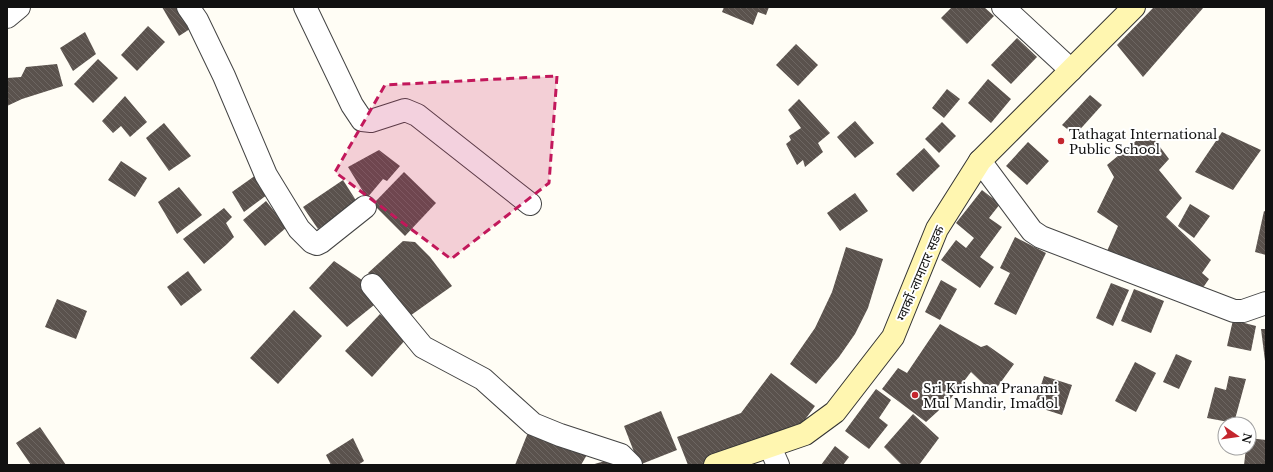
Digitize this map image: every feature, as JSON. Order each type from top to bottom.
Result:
[{"type":"main road","name":"ग्वार्को-लामाटार सडक","points":[[715,465],[774,456],[835,412],[893,337],[937,229],[980,161],[1134,7]]},
{"type":"street","points":[[7,17],[19,7]]},
{"type":"street","points":[[188,7],[197,20],[224,76],[266,175],[299,229],[312,242],[317,244],[366,207]]},
{"type":"street","points":[[305,7],[352,105],[362,120],[371,121],[405,110],[417,115],[530,204]]},
{"type":"street","points":[[1002,7],[1071,70]]},
{"type":"street","points":[[980,161],[1032,231],[1040,237],[1234,310],[1243,311],[1266,303]]},
{"type":"street","points":[[372,286],[423,347],[483,379],[533,424],[560,435],[621,455],[631,465]]},
{"type":"highlighted area","points":[[557,76],[549,183],[451,259],[335,172],[385,85]]},
{"type":"building","points":[[162,7],[180,7],[193,27],[179,36]]},
{"type":"building","points":[[724,7],[769,7],[766,15],[758,12],[753,25],[722,12]]},
{"type":"building","points":[[952,7],[984,7],[994,16],[967,44],[941,18]]},
{"type":"building","points":[[1154,7],[1204,7],[1143,77],[1117,45]]},
{"type":"building","points":[[148,26],[165,42],[137,71],[121,55]]},
{"type":"building","points":[[85,32],[96,54],[73,71],[60,48]]},
{"type":"building","points":[[1017,38],[1037,57],[1011,84],[991,65]]},
{"type":"building","points":[[796,44],[818,65],[798,86],[776,65]]},
{"type":"building","points":[[98,59],[118,78],[93,103],[74,84]]},
{"type":"building","points":[[57,64],[63,86],[22,99],[7,106],[7,78],[21,77],[26,67]]},
{"type":"building","points":[[988,79],[1011,99],[991,123],[968,103]]},
{"type":"building","points":[[947,89],[960,99],[944,118],[932,108]]},
{"type":"building","points":[[1090,95],[1102,105],[1075,135],[1062,125]]},
{"type":"building","points":[[125,96],[147,122],[130,137],[121,126],[113,133],[102,121]]},
{"type":"building","points":[[799,99],[830,133],[818,143],[823,152],[805,167],[803,160],[797,165],[786,144],[791,140],[789,136],[801,128],[788,110]]},
{"type":"building","points":[[855,121],[874,143],[855,158],[837,137]]},
{"type":"building","points":[[942,122],[956,136],[939,153],[925,139]]},
{"type":"building","points":[[164,123],[191,156],[169,171],[146,138]]},
{"type":"building","points":[[1148,131],[1169,159],[1159,170],[1182,198],[1166,217],[1211,260],[1202,273],[1209,279],[1200,292],[1104,258],[1118,226],[1097,212],[1114,177],[1107,165]]},
{"type":"building","points":[[1222,132],[1261,150],[1233,190],[1195,172]]},
{"type":"building","points":[[1028,142],[1049,161],[1027,185],[1006,166]]},
{"type":"building","points":[[924,148],[940,166],[913,192],[896,174]]},
{"type":"building","points":[[379,150],[400,166],[387,181],[383,179],[367,198],[348,167]]},
{"type":"building","points":[[121,161],[147,178],[135,197],[108,180]]},
{"type":"building","points":[[404,172],[436,203],[405,236],[373,204]]},
{"type":"building","points":[[259,173],[271,192],[244,212],[232,192]]},
{"type":"building","points":[[343,180],[357,202],[318,229],[303,207]]},
{"type":"building","points":[[179,187],[202,215],[177,234],[158,202]]},
{"type":"building","points":[[982,190],[1000,204],[989,218],[1002,227],[980,257],[994,267],[980,288],[941,260],[956,240],[966,248],[974,238],[956,223]]},
{"type":"building","points":[[855,193],[868,211],[840,231],[827,213]]},
{"type":"building","points":[[266,201],[287,227],[265,246],[243,220]]},
{"type":"building","points":[[1190,204],[1210,216],[1194,238],[1178,226]]},
{"type":"building","points":[[224,208],[232,217],[226,223],[234,237],[204,264],[183,239]]},
{"type":"building","points":[[1264,211],[1266,212],[1266,255],[1255,252]]},
{"type":"building","points":[[1015,237],[1046,253],[1016,315],[994,304],[1010,273],[1000,268]]},
{"type":"building","points":[[403,241],[415,242],[430,257],[452,286],[407,318],[368,273]]},
{"type":"building","points":[[846,247],[883,259],[868,308],[855,334],[839,357],[816,384],[790,364],[815,328],[832,292]]},
{"type":"building","points":[[334,261],[362,280],[379,301],[347,327],[309,288]]},
{"type":"building","points":[[188,271],[202,290],[181,306],[167,287]]},
{"type":"building","points":[[941,280],[957,289],[940,320],[925,312]]},
{"type":"building","points":[[1111,283],[1129,290],[1113,326],[1096,318]]},
{"type":"building","points":[[1134,289],[1164,301],[1151,333],[1121,321]]},
{"type":"building","points":[[57,299],[87,311],[76,339],[45,327]]},
{"type":"building","points":[[294,310],[322,336],[278,384],[250,358]]},
{"type":"building","points":[[380,314],[408,337],[372,377],[345,351]]},
{"type":"building","points":[[1233,320],[1256,326],[1251,351],[1227,346]]},
{"type":"building","points":[[940,324],[981,347],[987,345],[1014,364],[993,393],[971,372],[948,402],[926,422],[882,389],[898,368],[907,373]]},
{"type":"building","points":[[1261,329],[1266,329],[1266,361],[1265,361]]},
{"type":"building","points":[[1176,354],[1192,361],[1179,389],[1163,382]]},
{"type":"building","points":[[1135,362],[1156,373],[1136,412],[1115,401]]},
{"type":"building","points":[[771,373],[815,406],[796,432],[709,465],[688,465],[677,437],[741,413]]},
{"type":"building","points":[[1044,376],[1072,385],[1062,415],[1034,406]]},
{"type":"building","points":[[1229,376],[1246,379],[1236,416],[1217,416],[1217,420],[1207,418],[1215,387],[1226,390]]},
{"type":"building","points":[[876,389],[891,400],[879,418],[888,425],[869,449],[845,431]]},
{"type":"building","points":[[661,411],[677,450],[639,465],[624,426]]},
{"type":"building","points":[[913,414],[939,438],[919,465],[902,465],[884,447]]},
{"type":"building","points":[[40,427],[66,465],[31,465],[16,443]]},
{"type":"building","points":[[529,430],[588,453],[581,465],[515,465]]},
{"type":"building","points":[[353,438],[364,461],[358,465],[331,465],[326,455]]},
{"type":"building","points":[[1257,439],[1266,440],[1266,465],[1244,465],[1245,456],[1257,456]]},
{"type":"building","points":[[835,446],[849,457],[843,465],[821,465]]},
{"type":"building","points":[[619,457],[621,465],[591,465]]},
{"type":"place","name":"Tathagat International Public School","points":[[1061,141]]},
{"type":"place","name":"Sri Krishna Pranami Mul Mandir, Imadol","points":[[915,395]]}]
